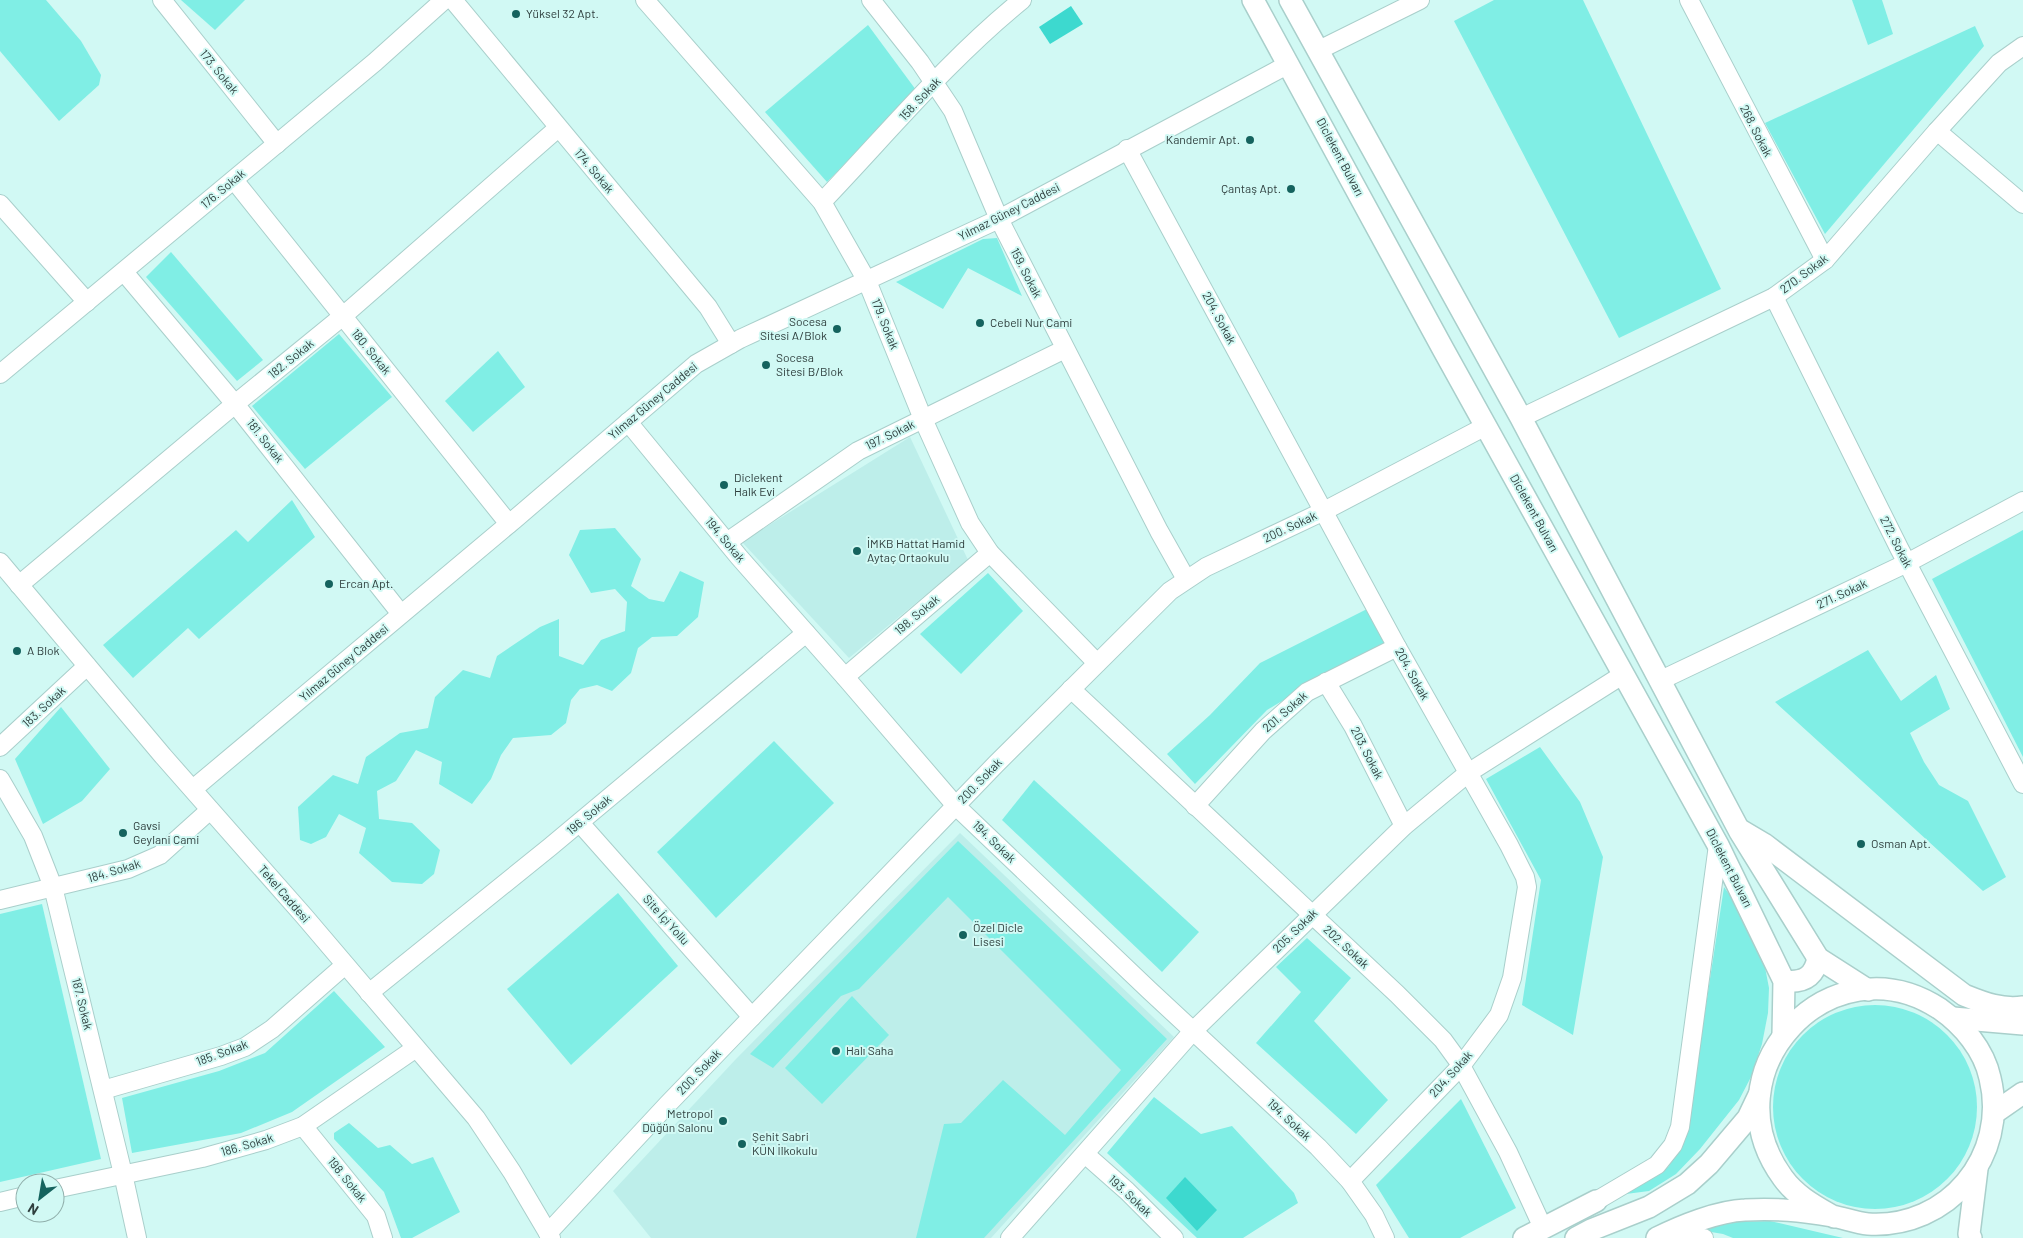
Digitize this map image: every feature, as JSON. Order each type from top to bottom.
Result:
[{"type":"main road","name":"Diclekent Bulvarı","points":[[1253,0],[1718,845],[1784,981],[1783,1035]]},
{"type":"main road","name":"Diclekent Bulvarı","points":[[1290,0],[1521,418],[1738,829],[1818,958],[1868,990]]},
{"type":"main road","points":[[1738,829],[1764,844],[1964,995],[1992,1006],[2010,1009],[2023,1007]]},
{"type":"main road","points":[[1784,981],[1797,982],[1807,978],[1813,972],[1818,958]]},
{"type":"main road","points":[[1584,1234],[1649,1207],[1686,1184],[1709,1164],[1748,1118],[1759,1095],[1767,1063],[1783,1035],[1800,1017],[1821,1003],[1844,994],[1868,990],[1898,992],[1928,1001],[1953,1018],[1976,1045],[1990,1078],[1994,1112],[1989,1141],[1977,1168],[1959,1191],[1936,1209],[1901,1222],[1867,1224],[1790,1209],[1741,1210],[1684,1224],[1657,1238]]},
{"type":"main road","points":[[1953,1018],[2023,1024]]},
{"type":"main road","points":[[1994,1112],[2023,1093]]},
{"type":"main road","points":[[1759,1095],[1760,1125],[1768,1153],[1784,1179],[1804,1200],[1834,1217]]},
{"type":"main road","points":[[1971,1238],[1969,1234],[1977,1168]]},
{"type":"main road","points":[[1524,1238],[1596,1201]]},
{"type":"main road","points":[[1584,1234],[1596,1201]]},
{"type":"main road","points":[[1867,1224],[1890,1238]]},
{"type":"street","name":"173. Sokak","points":[[162,0],[276,144]]},
{"type":"street","name":"176. Sokak","points":[[0,374],[375,62],[444,0]]},
{"type":"street","name":"174. Sokak","points":[[453,0],[708,307],[731,344]]},
{"type":"street","name":"179. Sokak","points":[[645,0],[822,202],[867,281],[923,419],[970,523],[990,554],[1097,663]]},
{"type":"street","name":"159. Sokak","points":[[871,0],[920,62],[953,110],[998,219],[1186,579]]},
{"type":"street","name":"158. Sokak","points":[[822,202],[934,82],[999,19],[1022,0]]},
{"type":"street","points":[[1319,50],[1420,0]]},
{"type":"street","name":"268. Sokak","points":[[1689,0],[1825,260]]},
{"type":"street","name":"270. Sokak","points":[[1521,418],[1774,297],[1825,260],[1999,63],[2023,46]]},
{"type":"street","name":"Yılmaz Güney Caddesi","points":[[193,789],[509,524],[696,364],[731,344],[998,219],[1289,64]]},
{"type":"street","name":"182. Sokak","points":[[19,584],[343,316],[558,128]]},
{"type":"street","points":[[1938,131],[2023,204]]},
{"type":"street","name":"204. Sokak","points":[[1128,149],[1397,647],[1509,845],[1528,887],[1512,978],[1499,1015],[1461,1066],[1350,1181]]},
{"type":"street","name":"180. Sokak","points":[[234,180],[509,524]]},
{"type":"street","points":[[0,204],[87,302]]},
{"type":"street","name":"181. Sokak","points":[[124,272],[235,404],[401,614]]},
{"type":"street","name":"272. Sokak","points":[[1774,297],[1907,563],[2023,784]]},
{"type":"street","name":"197. Sokak","points":[[727,542],[858,451],[1065,349]]},
{"type":"street","name":"194. Sokak","points":[[628,422],[727,542],[956,806],[1318,1147],[1350,1181],[1374,1215],[1385,1238]]},
{"type":"street","name":"200. Sokak","points":[[549,1236],[752,1017],[956,806],[1170,591],[1186,579],[1238,551],[1324,511],[1486,426]]},
{"type":"street","name":"271. Sokak","points":[[1659,681],[1907,563],[2023,501]]},
{"type":"street","name":"198. Sokak","points":[[845,677],[990,554]]},
{"type":"street","name":"Tekel Caddesi","points":[[0,562],[210,810],[476,1118],[512,1172],[549,1236]]},
{"type":"street","name":"196. Sokak","points":[[370,993],[580,823],[806,633]]},
{"type":"street","name":"201. Sokak","points":[[1196,806],[1263,730],[1307,692],[1397,647]]},
{"type":"street","name":"183. Sokak","points":[[0,748],[88,666]]},
{"type":"street","name":"205. Sokak","points":[[1010,1238],[1193,1031],[1311,914],[1404,826],[1468,773],[1624,674]]},
{"type":"street","name":"203. Sokak","points":[[1326,682],[1353,726],[1404,826]]},
{"type":"street","name":"202. Sokak","points":[[1071,689],[1443,1040],[1461,1066],[1508,1152],[1543,1228]]},
{"type":"street","name":"187. Sokak","points":[[0,779],[32,836],[53,887],[137,1238]]},
{"type":"street","name":"184. Sokak","points":[[0,900],[128,869],[160,855],[210,810]]},
{"type":"street","name":"Site İçi Yollu","points":[[580,823],[752,1017]]},
{"type":"street","points":[[1596,1201],[1657,1165],[1673,1145],[1680,1127],[1718,845]]},
{"type":"street","name":"185. Sokak","points":[[103,1090],[245,1047],[272,1029],[299,1007],[345,965]]},
{"type":"street","name":"186. Sokak","points":[[65,1187],[202,1158],[266,1140],[303,1126],[416,1048]]},
{"type":"street","name":"198. Sokak","points":[[303,1126],[376,1216],[383,1238]]},
{"type":"street","name":"193. Sokak","points":[[1084,1154],[1127,1191],[1174,1238]]},
{"type":"street","points":[[0,1202],[15,1198]]},
{"type":"street","points":[[1691,1238],[1704,1238]]},
{"type":"shaded area","points":[[0,0],[46,0],[81,41],[101,75],[99,85],[59,121],[0,51]]},
{"type":"shaded area","points":[[181,0],[245,0],[215,30]]},
{"type":"shaded area","points":[[1494,0],[1583,0],[1721,289],[1619,338],[1454,21]]},
{"type":"shaded area","points":[[1852,0],[1882,0],[1893,34],[1868,45]]},
{"type":"shaded area","points":[[1071,6],[1083,24],[1050,44],[1039,27]]},
{"type":"shaded area","points":[[868,25],[916,90],[827,182],[765,112]]},
{"type":"shaded area","points":[[1975,26],[1984,46],[1825,234],[1765,123]]},
{"type":"shaded area","points":[[997,238],[1022,296],[968,268],[943,309],[896,282],[983,239]]},
{"type":"shaded area","points":[[171,252],[263,360],[237,381],[146,277]]},
{"type":"shaded area","points":[[339,334],[392,397],[305,469],[252,406]]},
{"type":"shaded area","points":[[498,351],[525,387],[473,432],[445,401]]},
{"type":"shaded area","name":"İMKB Hattat Hamid Aytaç Ortaokulu","points":[[910,437],[968,560],[849,658],[742,542]]},
{"type":"shaded area","points":[[292,500],[315,537],[199,639],[188,628],[133,678],[103,645],[236,530],[248,542]]},
{"type":"shaded area","points":[[615,528],[641,559],[631,586],[649,599],[664,602],[680,571],[704,582],[698,617],[677,636],[652,637],[638,648],[631,673],[612,691],[597,685],[580,689],[571,700],[566,723],[551,735],[513,738],[501,755],[491,779],[472,804],[439,784],[442,762],[416,750],[396,781],[377,791],[379,819],[412,823],[440,850],[434,874],[422,884],[392,882],[359,853],[366,828],[339,814],[326,837],[311,844],[300,840],[298,807],[333,775],[358,784],[366,757],[400,733],[428,728],[435,697],[463,670],[490,678],[497,656],[540,627],[559,619],[559,656],[583,665],[601,640],[625,631],[627,602],[615,589],[591,593],[569,555],[580,530]]},
{"type":"shaded area","points":[[2023,530],[2023,757],[1932,579]]},
{"type":"shaded area","points":[[988,573],[1023,611],[961,674],[920,634]]},
{"type":"shaded area","points":[[1367,609],[1385,643],[1322,677],[1267,710],[1195,784],[1167,754],[1210,715],[1260,663]]},
{"type":"shaded area","points":[[1868,650],[1901,701],[1936,675],[1950,709],[1910,733],[1924,762],[1939,785],[1968,801],[2006,877],[1983,891],[1775,702]]},
{"type":"shaded area","points":[[61,707],[110,769],[82,801],[43,824],[15,759]]},
{"type":"shaded area","points":[[774,741],[834,803],[716,918],[657,852]]},
{"type":"shaded area","points":[[1540,747],[1580,802],[1603,857],[1573,1035],[1522,1005],[1541,880],[1486,779]]},
{"type":"shaded area","points":[[1034,780],[1199,932],[1162,972],[1002,820]]},
{"type":"shaded area","name":"Özel Dicle Lisesi","points":[[960,833],[1174,1037],[991,1238],[651,1238],[613,1191],[736,1059]]},
{"type":"shaded area","points":[[958,841],[1167,1039],[984,1238],[916,1238],[944,1124],[961,1123],[1003,1080],[1065,1135],[1121,1070],[948,897],[859,989],[841,996],[773,1068],[750,1054]]},
{"type":"shaded area","points":[[1724,887],[1739,908],[1764,962],[1769,988],[1768,1013],[1762,1044],[1751,1077],[1739,1100],[1700,1149],[1676,1174],[1649,1191],[1626,1194],[1668,1167],[1681,1149],[1687,1130]]},
{"type":"shaded area","points":[[618,893],[678,966],[571,1065],[507,989]]},
{"type":"shaded area","points":[[42,904],[101,1159],[40,1173],[15,1173],[15,1179],[0,1182],[0,914]]},
{"type":"shaded area","points":[[1307,938],[1351,978],[1314,1021],[1388,1100],[1356,1134],[1256,1043],[1301,992],[1276,967]]},
{"type":"shaded area","points":[[334,991],[385,1047],[292,1112],[241,1133],[132,1153],[122,1098],[219,1071],[265,1053]]},
{"type":"shaded area","name":"Halı Saha","points":[[852,996],[889,1035],[822,1104],[785,1068]]},
{"type":"shaded area","points":[[1865,1005],[1885,1005],[1914,1012],[1940,1028],[1954,1042],[1970,1068],[1977,1097],[1977,1117],[1970,1146],[1954,1172],[1940,1186],[1914,1202],[1905,1205],[1885,1209],[1865,1209],[1836,1202],[1810,1186],[1796,1172],[1780,1146],[1777,1137],[1773,1117],[1773,1097],[1780,1068],[1796,1042],[1810,1028],[1836,1012],[1845,1009]]},
{"type":"shaded area","points":[[1154,1097],[1201,1134],[1232,1126],[1294,1193],[1298,1203],[1243,1238],[1197,1238],[1107,1153]]},
{"type":"shaded area","points":[[1461,1099],[1516,1208],[1460,1238],[1409,1238],[1376,1185]]},
{"type":"shaded area","points":[[349,1123],[378,1148],[390,1145],[412,1164],[433,1157],[460,1212],[412,1238],[401,1238],[384,1192],[334,1139],[334,1133]]},
{"type":"shaded area","points":[[1185,1177],[1217,1210],[1197,1231],[1166,1198]]},
{"type":"shaded area","points":[[1770,1221],[1843,1238],[1733,1238],[1723,1234],[1693,1229],[1729,1222]]},
{"type":"place","name":"Yüksel 32 Apt.","points":[[516,14]]},
{"type":"place","name":"Kandemir Apt.","points":[[1250,140]]},
{"type":"place","name":"Çantaş Apt.","points":[[1291,189]]},
{"type":"place","name":"Cebeli Nur Cami","points":[[980,323]]},
{"type":"place","name":"Socesa Sitesi A/Blok","points":[[837,329]]},
{"type":"place","name":"Socesa Sitesi B/Blok","points":[[766,365]]},
{"type":"place","name":"Diclekent Halk Evi","points":[[724,485]]},
{"type":"place","name":"İMKB Hattat Hamid Aytaç Ortaokulu","points":[[857,551]]},
{"type":"place","name":"Ercan Apt.","points":[[329,584]]},
{"type":"place","name":"A Blok","points":[[17,651]]},
{"type":"place","name":"Gavsi Geylani Cami","points":[[123,833]]},
{"type":"place","name":"Osman Apt.","points":[[1861,844]]},
{"type":"place","name":"Özel Dicle Lisesi","points":[[963,935]]},
{"type":"place","name":"Halı Saha","points":[[836,1051]]},
{"type":"place","name":"Metropol Düğün Salonu","points":[[723,1121]]},
{"type":"place","name":"Şehit Sabri KÜN İlkokulu","points":[[742,1144]]}]
